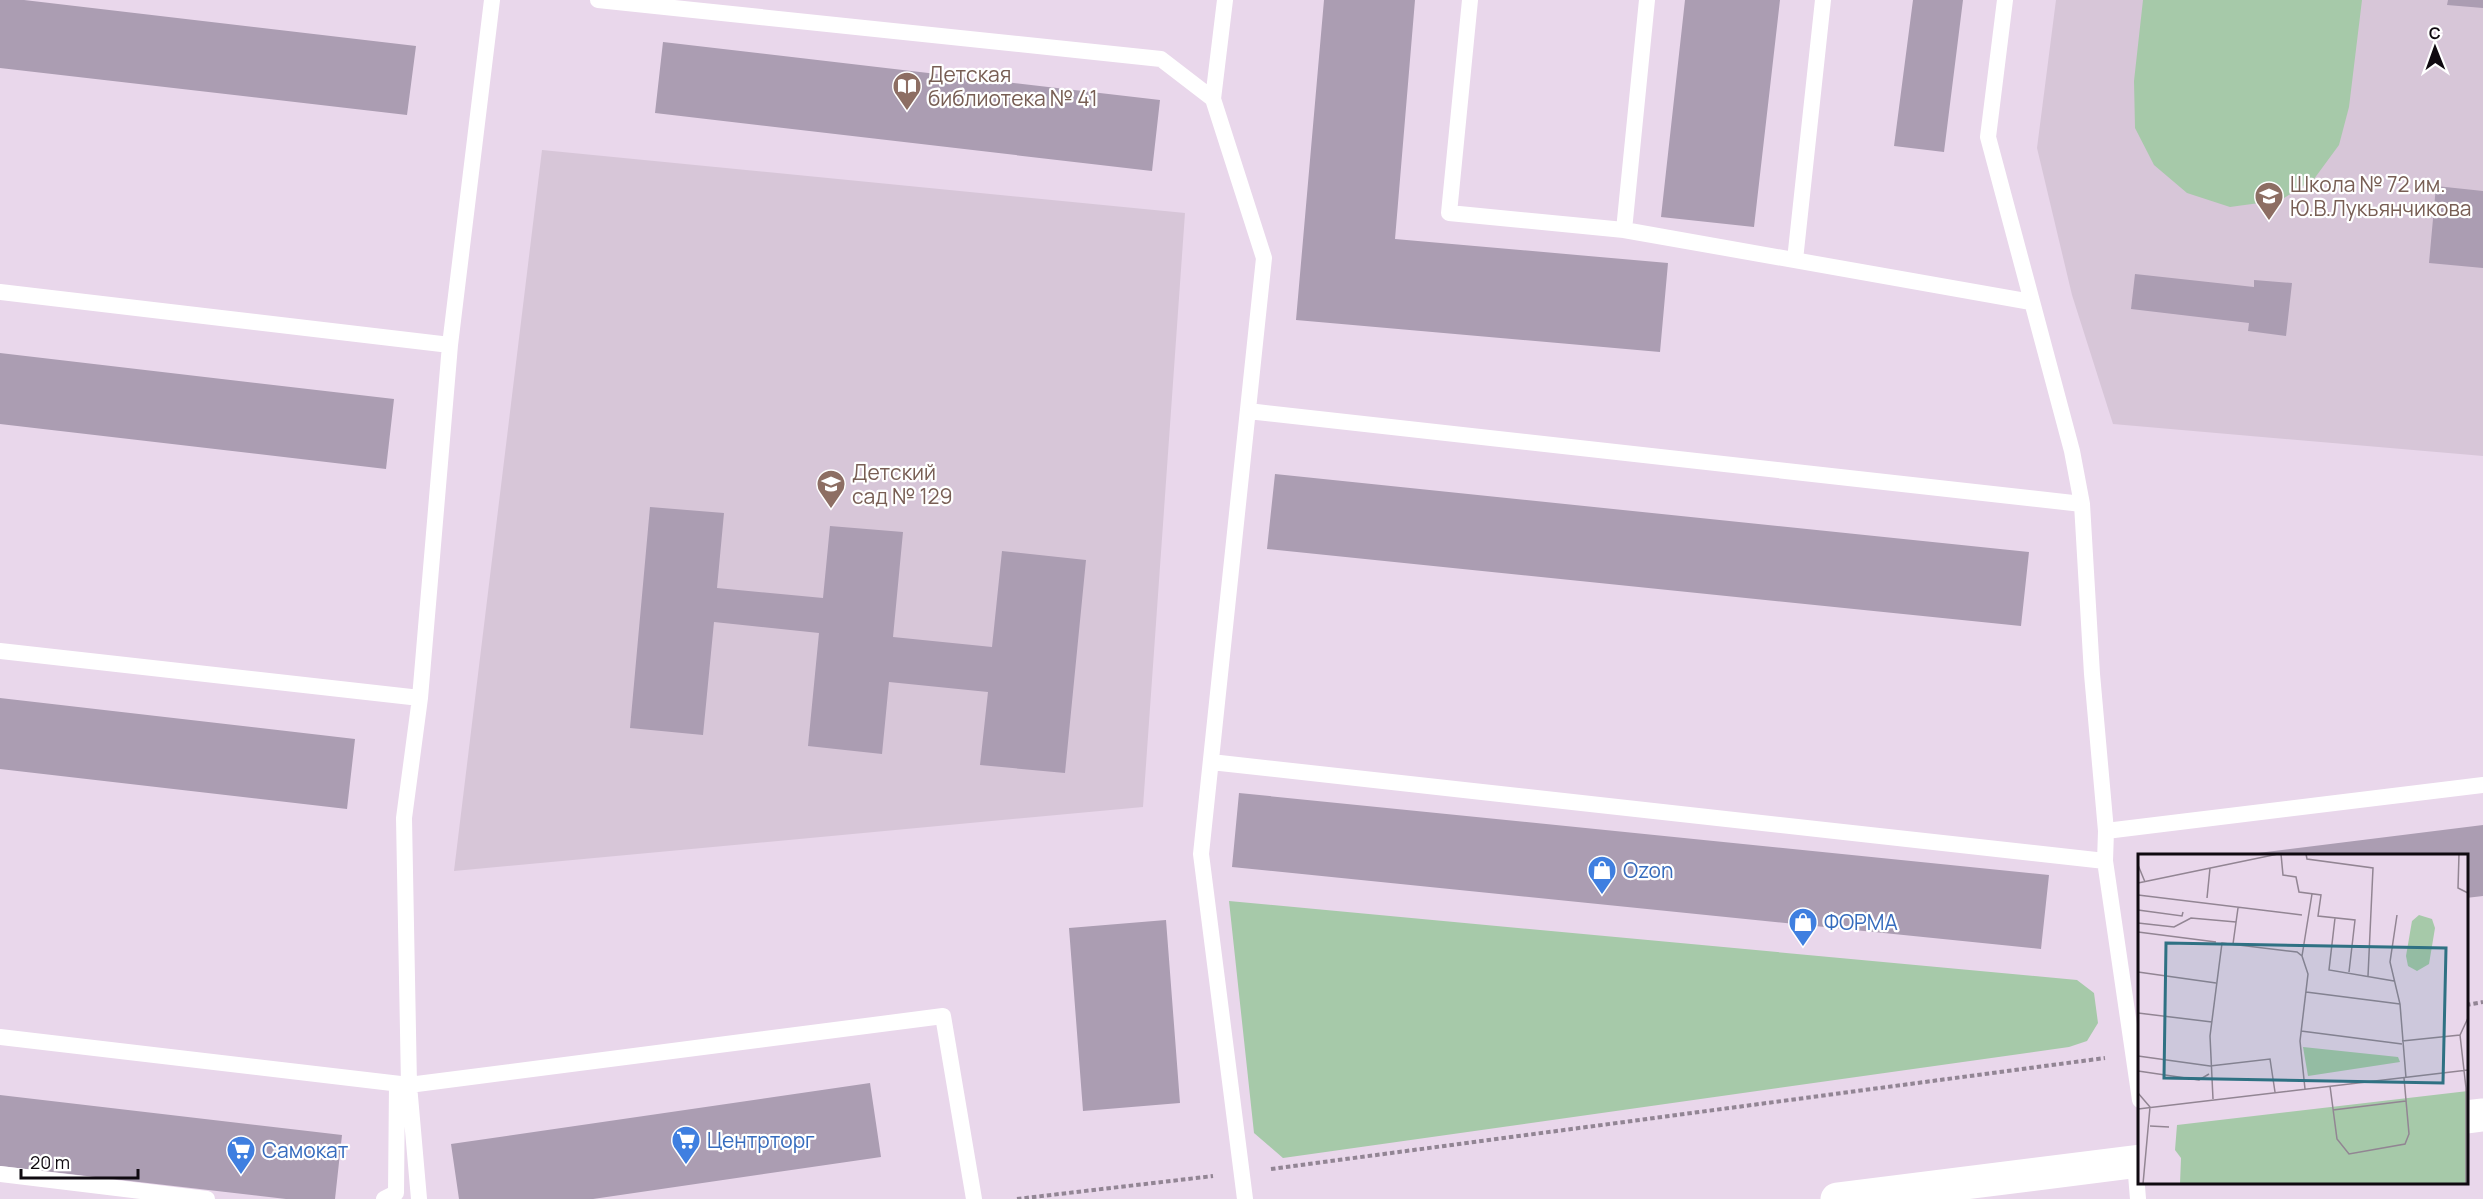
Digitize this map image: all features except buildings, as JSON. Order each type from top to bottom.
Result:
[{"type":"main road","points":[[2468,1118],[2483,1115]]},
{"type":"main road","points":[[1837,1199],[2137,1161]]},
{"type":"lane","points":[[384,1199],[396,1192],[403,1084],[404,818],[420,698],[450,345],[492,0]]},
{"type":"lane","points":[[598,0],[1161,59],[1212,99]]},
{"type":"lane","points":[[1226,0],[1212,99],[1264,258],[1201,854],[1245,1199]]},
{"type":"lane","points":[[1470,0],[1449,213],[1624,230],[2031,302]]},
{"type":"lane","points":[[1624,230],[1647,0]]},
{"type":"lane","points":[[1795,260],[1823,0]]},
{"type":"lane","points":[[2005,0],[1988,137],[2072,451],[2082,504],[2092,674],[2106,831],[2105,861],[2138,1093]]},
{"type":"lane","points":[[0,292],[450,345]]},
{"type":"lane","points":[[1248,411],[2082,504]]},
{"type":"lane","points":[[0,651],[420,698]]},
{"type":"lane","points":[[1211,762],[2105,861]]},
{"type":"lane","points":[[2106,831],[2483,785]]},
{"type":"lane","points":[[0,1037],[403,1084],[943,1016],[974,1199]]},
{"type":"lane","points":[[403,1084],[419,1199]]},
{"type":"lane","points":[[2137,1161],[2138,1199]]},
{"type":"lane","points":[[0,1174],[207,1199]]},
{"type":"path","points":[[2468,1005],[2483,1002]]},
{"type":"path","points":[[1017,1199],[1241,1173],[2132,1054]]},
{"type":"shaded area","name":"Школа № 72 им. Ю.В.Лукьянчикова","points":[[2056,0],[2483,0],[2483,456],[2113,424],[2072,295],[2037,148]]},
{"type":"shaded area","name":"Детский сад № 129","points":[[542,150],[1185,213],[1143,807],[454,871]]},
{"type":"green space","points":[[2143,0],[2362,0],[2349,107],[2339,145],[2314,179],[2281,200],[2230,207],[2187,193],[2154,165],[2135,128],[2134,81]]},
{"type":"green space","points":[[1229,901],[2077,980],[2094,993],[2098,1023],[2087,1041],[2069,1047],[1283,1158],[1254,1133]]},
{"type":"place","name":"Детская библиотека № 41","points":[[907,112]]},
{"type":"place","name":"Школа № 72 им. Ю.В.Лукьянчикова","points":[[2269,222]]},
{"type":"place","name":"Детский сад № 129","points":[[831,510]]},
{"type":"place","name":"Ozon","points":[[1602,896]]},
{"type":"place","name":"ФОРМА","points":[[1803,948]]},
{"type":"place","name":"Центрторг","points":[[686,1166]]},
{"type":"place","name":"Самокат","points":[[241,1176]]}]
